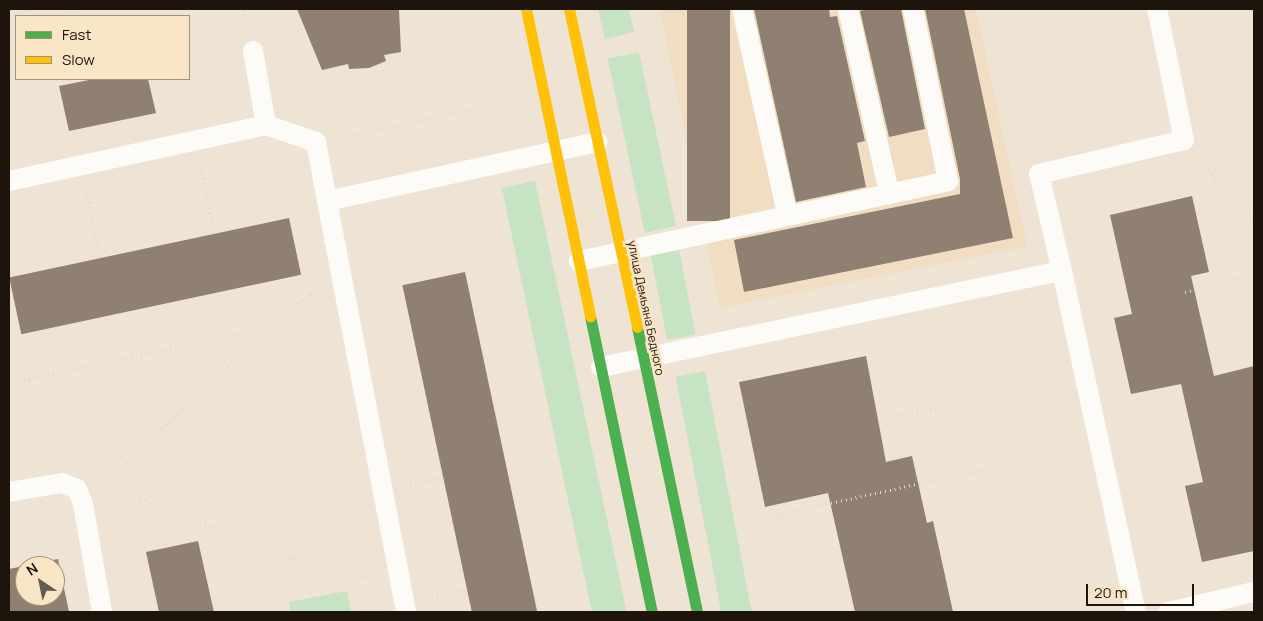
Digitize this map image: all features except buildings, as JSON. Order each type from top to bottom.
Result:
[{"type":"street","points":[[526,9],[652,612]]},
{"type":"street","name":"улица Демьяна Бедного","points":[[569,9],[697,612]]},
{"type":"lane","points":[[742,9],[787,214]]},
{"type":"lane","points":[[848,9],[890,193]]},
{"type":"lane","points":[[579,261],[787,214],[948,181],[913,9]]},
{"type":"lane","points":[[1136,612],[1039,174],[1184,140],[1157,9]]},
{"type":"lane","points":[[253,51],[266,125]]},
{"type":"lane","points":[[9,181],[266,125],[316,142],[406,612]]},
{"type":"lane","points":[[327,201],[598,142]]},
{"type":"lane","points":[[601,367],[1062,271]]},
{"type":"lane","points":[[9,492],[62,483],[77,489],[83,504],[102,612]]},
{"type":"lane","points":[[1168,612],[1254,592]]},
{"type":"path","points":[[9,14],[34,9]]},
{"type":"path","points":[[9,61],[15,59]]},
{"type":"path","points":[[9,85],[15,59]]},
{"type":"path","points":[[316,142],[471,109]]},
{"type":"path","points":[[195,140],[214,234]]},
{"type":"path","points":[[1184,140],[1214,179],[1254,218]]},
{"type":"path","points":[[82,165],[100,258]]},
{"type":"path","points":[[83,504],[271,326],[340,272]]},
{"type":"path","points":[[1184,292],[1254,273]]},
{"type":"path","points":[[9,383],[271,326]]},
{"type":"path","points":[[9,396],[31,378]]},
{"type":"path","points":[[892,415],[930,409],[952,410],[979,425],[1008,464]]},
{"type":"path","points":[[753,520],[989,468]]},
{"type":"path","points":[[104,483],[284,554],[400,586]]},
{"type":"path","points":[[284,554],[323,612]]},
{"type":"shaded area","points":[[660,9],[976,9],[1027,246],[720,308]]},
{"type":"green space","points":[[598,9],[629,9],[634,32],[605,39]]},
{"type":"green space","points":[[639,52],[676,226],[645,233],[608,59]]},
{"type":"green space","points":[[535,181],[626,611],[592,612],[502,188]]},
{"type":"green space","points":[[679,249],[696,334],[667,340],[651,255]]},
{"type":"green space","points":[[705,371],[752,612],[721,612],[676,377]]},
{"type":"green space","points":[[347,591],[351,612],[291,612],[289,602]]},
{"type":"traffic: fast","points":[[590,316],[652,612]]},
{"type":"traffic: fast","points":[[637,327],[697,612]]},
{"type":"traffic: slow","points":[[526,9],[590,316]]},
{"type":"traffic: slow","points":[[569,9],[637,327]]}]
